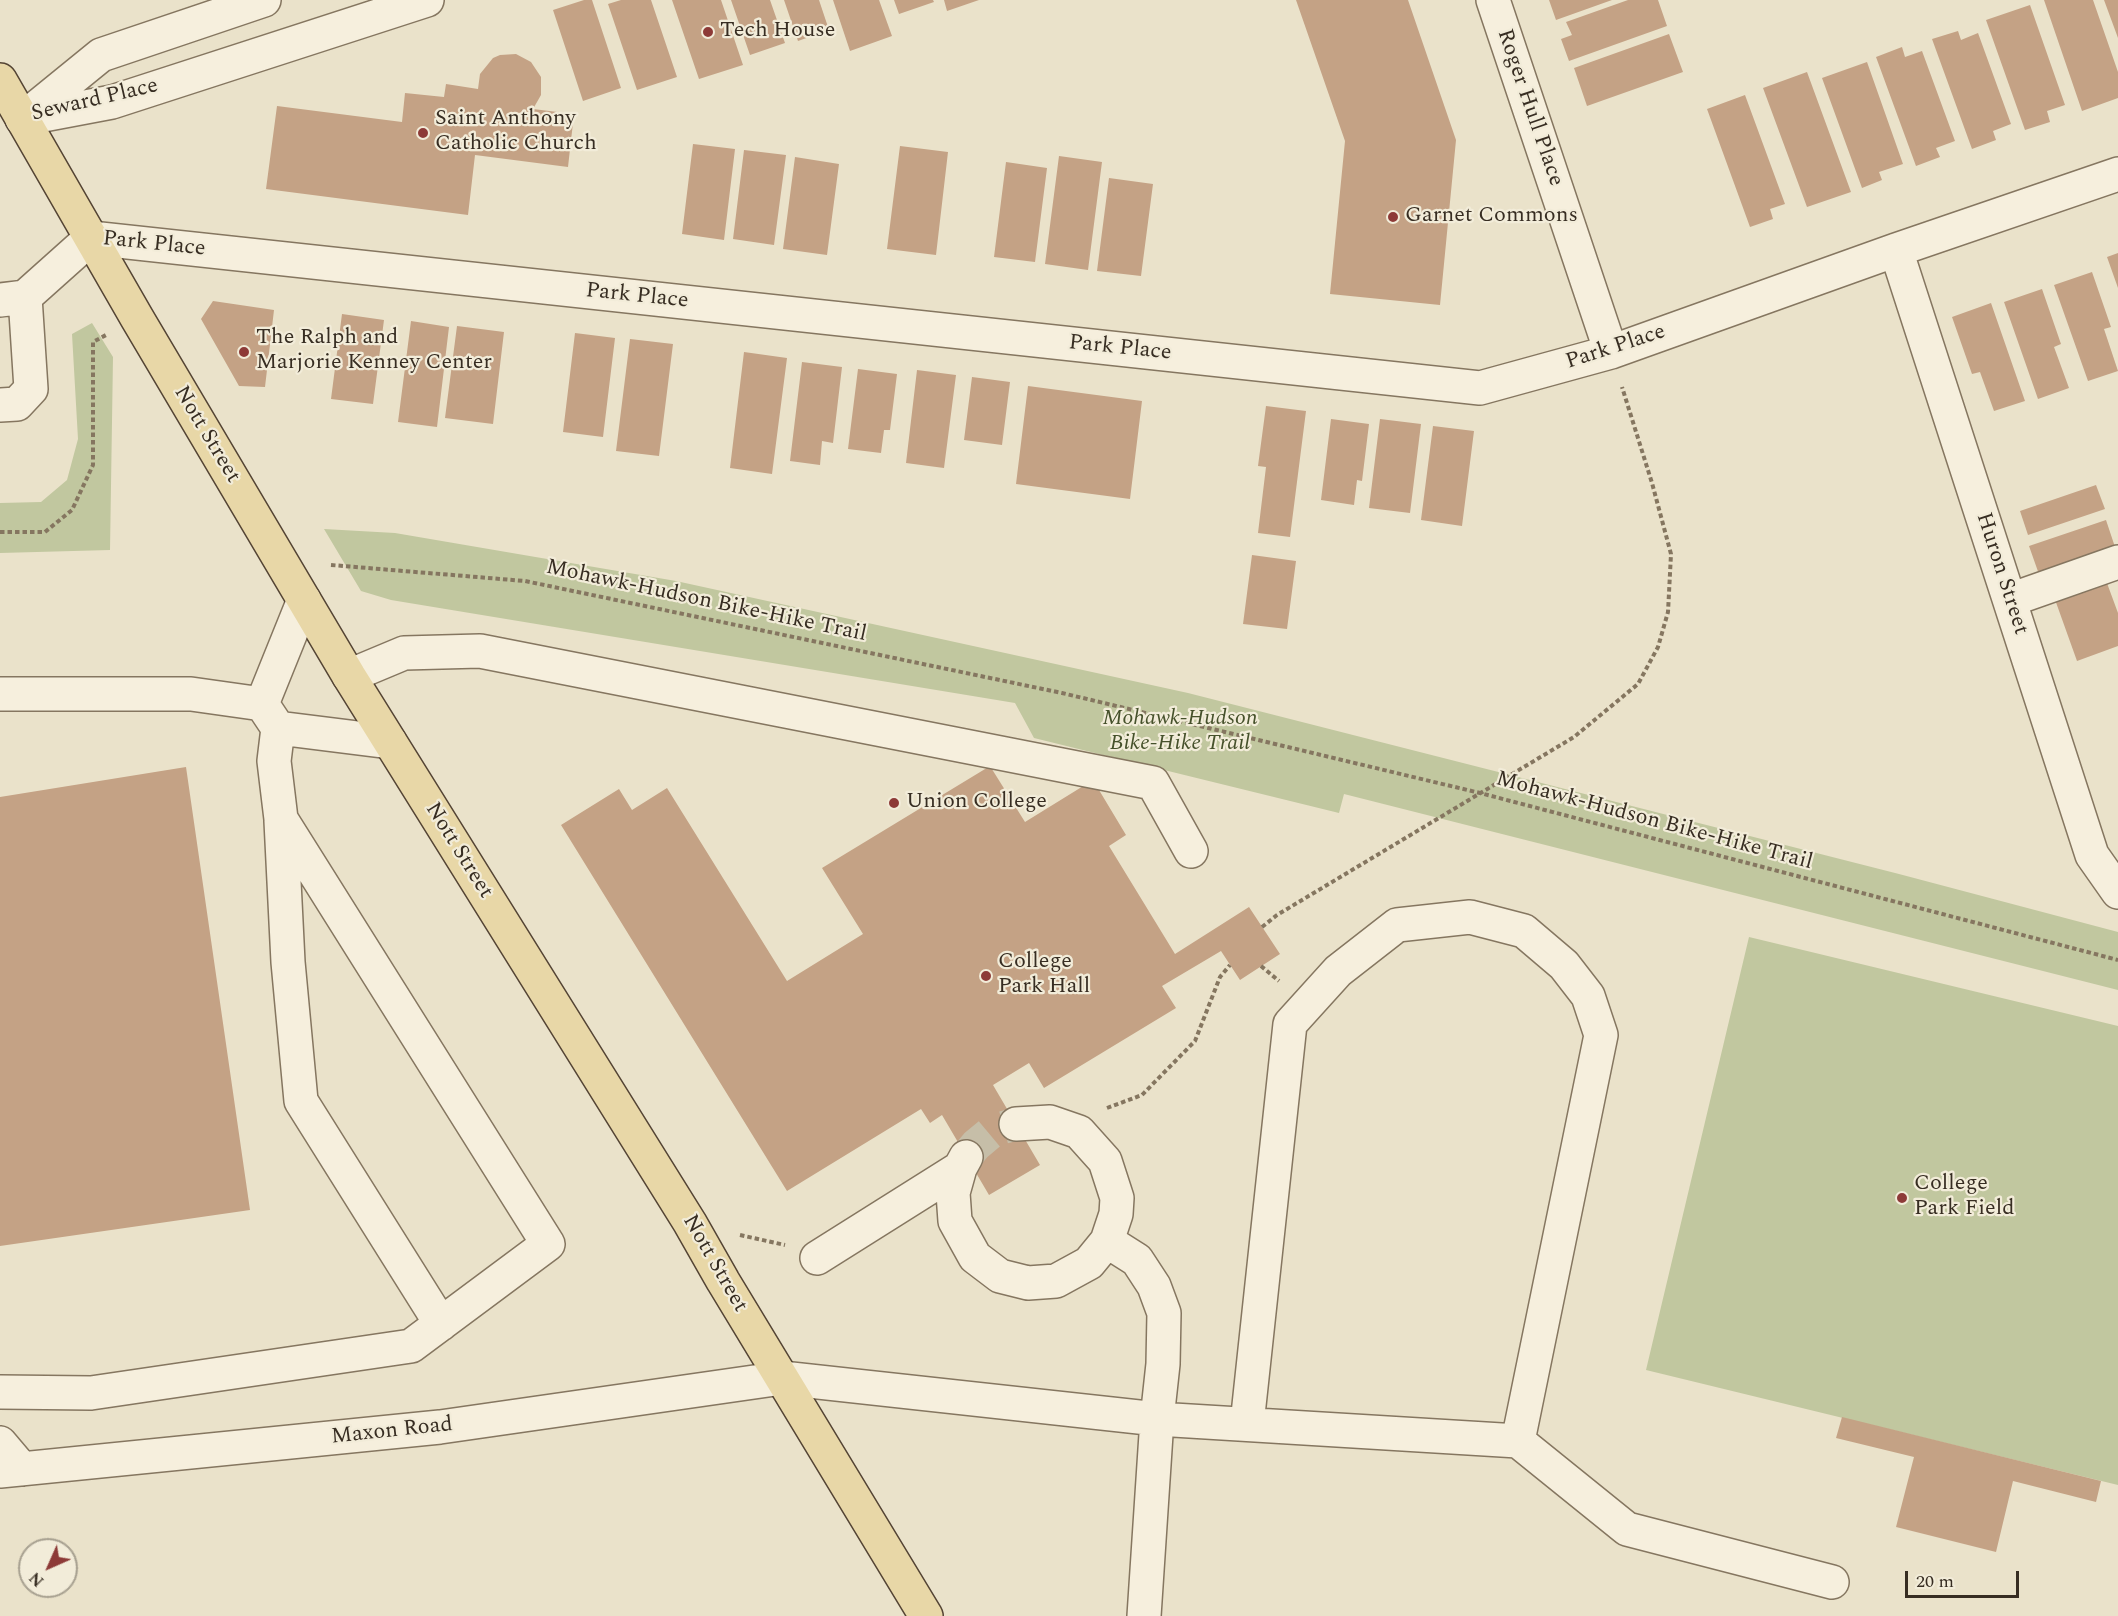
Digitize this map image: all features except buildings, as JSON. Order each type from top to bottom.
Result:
[{"type":"main road","name":"Nott Street","points":[[0,80],[304,600],[690,1223],[926,1616]]},
{"type":"street","name":"Seward Place","points":[[22,118],[101,55],[264,0]]},
{"type":"street","name":"Seward Place","points":[[22,118],[112,102],[427,0]]},
{"type":"street","name":"Roger Hull Place","points":[[1493,0],[1611,352]]},
{"type":"street","name":"Park Place","points":[[91,238],[1480,388],[1611,352],[1896,250],[2118,174]]},
{"type":"street","points":[[0,405],[17,404],[31,389],[13,299],[91,238]]},
{"type":"street","name":"Huron Street","points":[[1896,250],[2092,855],[2118,892]]},
{"type":"street","points":[[2010,600],[2118,562]]},
{"type":"street","points":[[304,600],[270,716],[281,819],[288,962],[301,1101],[441,1324]]},
{"type":"street","points":[[350,676],[404,653],[480,651],[1153,783],[1191,851]]},
{"type":"street","points":[[0,694],[191,694],[270,716],[390,742]]},
{"type":"street","points":[[0,1392],[91,1393],[411,1346],[549,1244],[281,819]]},
{"type":"street","points":[[1247,1424],[1290,1024],[1338,971],[1397,925],[1470,917],[1524,932],[1564,965],[1588,996],[1601,1035],[1518,1441],[1627,1529],[1832,1582]]},
{"type":"street","points":[[817,1258],[963,1163],[953,1193],[955,1221],[975,1257],[1000,1276],[1028,1283],[1056,1281],[1089,1263],[1107,1241],[1116,1214],[1117,1198],[1106,1161],[1078,1132],[1050,1122],[1016,1124]]},
{"type":"street","points":[[1107,1241],[1137,1260],[1154,1286],[1164,1313],[1163,1364],[1157,1419],[1144,1616]]},
{"type":"street","name":"Maxon Road","points":[[11,1470],[440,1427],[782,1378],[1157,1419],[1518,1441]]},
{"type":"street","points":[[0,1443],[11,1470]]},
{"type":"path","points":[[0,532],[45,532],[72,510],[93,465],[93,342],[109,334]]},
{"type":"path","points":[[1262,927],[1277,915],[1574,737],[1638,684],[1658,646],[1668,612],[1671,554],[1652,483],[1611,352]]},
{"type":"path","name":"Mohawk-Hudson Bike-Hike Trail","points":[[331,565],[525,581],[1062,693],[1480,793],[2118,960]]},
{"type":"path","points":[[1101,1110],[1142,1095],[1195,1041],[1220,977],[1230,965]]},
{"type":"path","points":[[737,1234],[786,1246]]},
{"type":"green space","points":[[92,323],[113,357],[110,550],[0,553],[0,503],[41,502],[67,480],[78,439],[72,334]]},
{"type":"green space","name":"Mohawk-Hudson Bike-Hike Trail","points":[[324,529],[395,533],[676,581],[1188,693],[1899,874],[2118,932],[2118,990],[1344,794],[1339,813],[1034,738],[1015,703],[391,600],[361,591]]},
{"type":"green space","name":"College Park Field","points":[[1749,937],[2118,1026],[2118,1485],[1646,1370]]},
{"type":"tunnel","points":[[966,1157],[994,1130],[1016,1124]]},
{"type":"place","name":"Tech House","points":[[708,32]]},
{"type":"place","name":"Saint Anthony Catholic Church","points":[[423,133]]},
{"type":"place","name":"Garnet Commons","points":[[1393,217]]},
{"type":"place","name":"The Ralph and Marjorie Kenney Center","points":[[244,352]]},
{"type":"place","name":"Union College","points":[[894,803]]},
{"type":"place","name":"College Park Hall","points":[[986,976]]},
{"type":"place","name":"College Park Field","points":[[1902,1198]]}]
